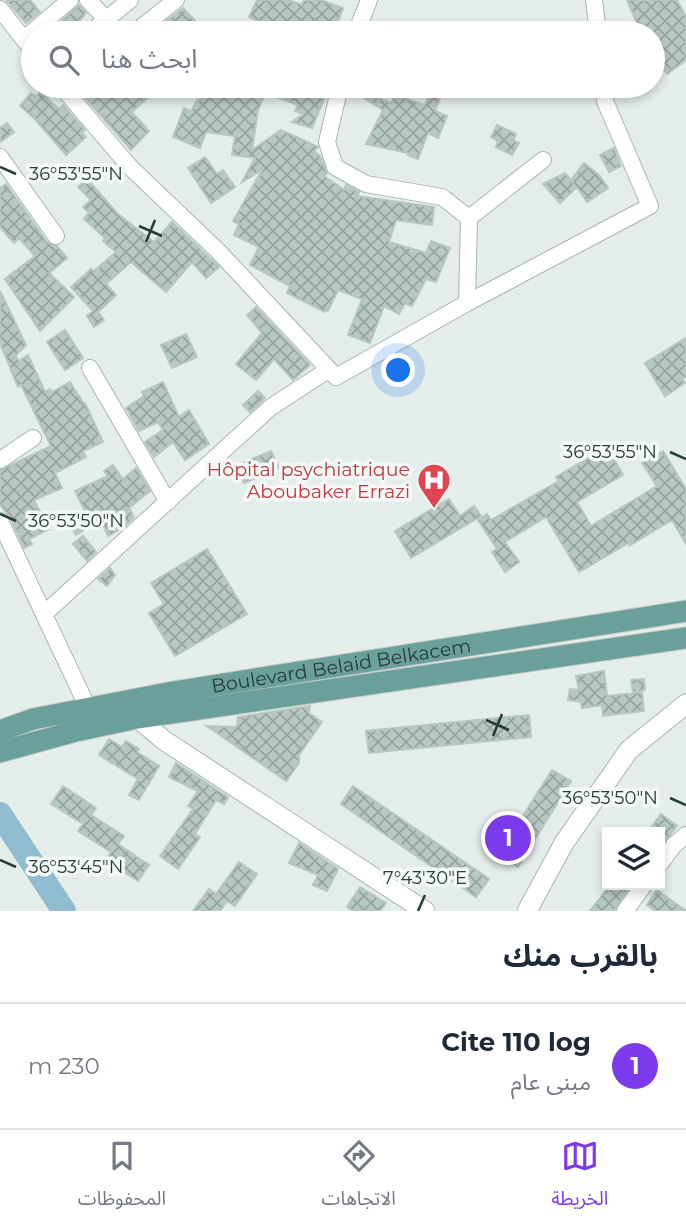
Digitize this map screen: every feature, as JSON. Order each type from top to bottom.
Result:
[{"type":"main road","name":"Boulevard Belaid Belkacem","points":[[0,752],[131,710],[686,611]]},
{"type":"main road","name":"Boulevard Belaid Belkacem","points":[[1,728],[88,708],[131,710],[686,638]]},
{"type":"street","points":[[51,21],[70,0]]},
{"type":"street","points":[[88,0],[107,20],[130,0]]},
{"type":"street","points":[[149,21],[176,0]]},
{"type":"street","points":[[361,21],[369,0]]},
{"type":"street","points":[[594,0],[597,21]]},
{"type":"street","points":[[0,9],[21,35]]},
{"type":"street","points":[[73,98],[130,167],[218,251],[336,377],[467,303],[650,206],[605,98]]},
{"type":"street","points":[[337,98],[327,142],[335,167],[366,184],[442,197],[469,218]]},
{"type":"street","points":[[0,157],[56,236]]},
{"type":"street","points":[[469,218],[543,160]]},
{"type":"street","points":[[467,303],[469,218]]},
{"type":"street","points":[[90,368],[168,502]]},
{"type":"street","points":[[44,614],[271,407],[328,370]]},
{"type":"street","points":[[0,460],[33,438]]},
{"type":"street","points":[[0,522],[88,708]]},
{"type":"street","points":[[527,911],[564,843],[629,750],[686,704]]},
{"type":"street","points":[[131,710],[165,741],[425,911]]},
{"type":"street","points":[[665,857],[686,835]]},
{"type":"street","points":[[625,911],[640,890]]},
{"type":"building","points":[[6,0],[30,0],[40,12],[29,21],[24,21]]},
{"type":"building","points":[[257,0],[289,0],[302,5],[304,0],[321,0],[343,8],[338,21],[258,21],[249,17]]},
{"type":"building","points":[[627,0],[677,0],[686,17],[686,60],[667,74],[665,21],[636,21]]},
{"type":"building","points":[[79,5],[86,13],[79,21],[62,21]]},
{"type":"building","points":[[183,8],[195,21],[166,21]]},
{"type":"building","points":[[27,98],[47,98],[59,109],[63,105],[85,130],[82,133],[86,137],[66,155],[20,106]]},
{"type":"building","points":[[86,98],[148,98],[132,112],[149,131],[131,150]]},
{"type":"building","points":[[200,98],[263,98],[258,110],[252,150],[281,130],[318,147],[314,151],[320,156],[327,173],[324,176],[344,190],[346,185],[359,192],[357,196],[434,207],[432,225],[396,220],[389,242],[426,253],[431,241],[450,248],[436,282],[426,279],[412,306],[405,303],[399,314],[384,306],[370,343],[348,335],[362,299],[338,290],[325,312],[287,293],[290,286],[250,265],[259,247],[234,235],[239,224],[233,221],[262,170],[242,182],[255,158],[232,155],[235,136],[206,132],[200,148],[173,137],[184,108],[191,111],[197,100]]},
{"type":"building","points":[[279,98],[324,99],[312,128],[292,122],[303,114],[295,111],[298,105]]},
{"type":"building","points":[[364,98],[377,98],[392,103],[393,98],[403,98],[425,105],[428,98],[440,98],[435,111],[447,116],[438,138],[428,133],[418,159],[408,153],[366,144],[383,110]]},
{"type":"building","points":[[7,123],[14,132],[0,142],[0,128]]},
{"type":"building","points":[[497,125],[516,134],[513,140],[519,143],[512,155],[496,147],[498,141],[491,137]]},
{"type":"building","points":[[614,148],[621,166],[609,172],[600,155]]},
{"type":"building","points":[[205,157],[217,174],[223,170],[235,187],[211,203],[188,168]]},
{"type":"building","points":[[584,163],[599,175],[608,188],[587,202],[577,187],[560,203],[543,184],[565,173],[574,183],[572,179]]},
{"type":"building","points":[[87,179],[118,214],[154,242],[172,222],[219,267],[206,278],[192,262],[166,292],[131,262],[106,284],[116,295],[98,312],[104,320],[94,327],[87,316],[93,311],[71,287],[116,252],[84,219],[89,213],[83,207],[91,200],[78,187]]},
{"type":"building","points":[[6,184],[47,242],[57,246],[67,258],[49,273],[74,297],[40,331],[5,279],[35,256],[19,238],[14,243],[0,227],[0,188]]},
{"type":"building","points":[[0,291],[26,345],[12,359],[16,357],[19,361],[28,355],[45,392],[50,389],[52,392],[70,382],[85,403],[103,442],[83,451],[86,457],[55,473],[62,488],[34,500],[49,529],[29,539],[32,544],[24,548],[10,517],[0,505],[0,470],[51,446],[21,385],[18,387],[0,343]]},
{"type":"building","points":[[256,307],[310,365],[293,380],[274,359],[256,380],[236,364],[262,333],[247,315]]},
{"type":"building","points":[[65,330],[83,358],[65,370],[47,342]]},
{"type":"building","points":[[186,334],[197,357],[172,368],[161,345]]},
{"type":"building","points":[[686,338],[686,377],[682,379],[685,383],[665,396],[645,363]]},
{"type":"building","points":[[163,382],[179,417],[189,410],[209,444],[185,460],[173,442],[154,457],[145,442],[163,430],[158,422],[139,431],[126,408],[144,396],[142,392]]},
{"type":"building","points":[[258,391],[265,398],[250,412],[243,405]]},
{"type":"building","points":[[607,447],[623,475],[577,502],[591,526],[657,486],[642,463],[663,451],[686,489],[686,544],[672,520],[579,572],[546,517],[505,542],[519,562],[505,572],[492,552],[497,549],[478,520],[487,514],[491,520],[559,481],[556,477]]},
{"type":"building","points":[[271,451],[279,468],[244,483],[236,466]]},
{"type":"building","points":[[113,465],[123,479],[136,468],[150,491],[129,508],[134,517],[124,527],[108,536],[101,520],[76,535],[67,521],[85,511],[75,491],[108,476],[104,471]]},
{"type":"building","points":[[449,499],[460,516],[474,506],[481,516],[411,558],[395,531]]},
{"type":"building","points":[[83,536],[96,552],[87,561],[73,544]]},
{"type":"building","points":[[207,549],[247,614],[175,656],[149,613],[164,604],[151,583]]},
{"type":"building","points":[[110,568],[115,575],[107,586],[98,579]]},
{"type":"building","points":[[604,671],[607,696],[642,692],[644,711],[603,716],[602,705],[582,708],[581,702],[568,700],[570,689],[579,690],[576,676]]},
{"type":"building","points":[[644,679],[645,690],[633,692],[631,680]]},
{"type":"building","points":[[310,706],[309,713],[322,722],[299,755],[299,763],[286,781],[207,726],[237,727],[238,717]]},
{"type":"building","points":[[529,715],[531,737],[369,753],[366,731]]},
{"type":"building","points":[[109,739],[122,747],[126,741],[139,749],[137,752],[159,766],[139,800],[129,795],[138,779],[99,755]]},
{"type":"building","points":[[176,763],[228,797],[224,804],[216,800],[195,834],[200,837],[178,869],[160,856],[193,809],[188,806],[198,791],[169,777]]},
{"type":"building","points":[[552,770],[571,781],[518,867],[498,855]]},
{"type":"building","points":[[63,786],[96,808],[91,815],[124,836],[118,844],[149,865],[138,881],[106,860],[111,852],[78,831],[83,824],[51,804]]},
{"type":"building","points":[[353,786],[489,879],[476,897],[341,804]]},
{"type":"building","points":[[661,814],[677,826],[665,841],[665,827],[652,827]]},
{"type":"building","points":[[299,843],[338,869],[327,891],[313,885],[318,875],[289,863]]},
{"type":"building","points":[[239,862],[257,874],[235,906],[227,901],[220,911],[193,911],[209,889],[216,894]]},
{"type":"building","points":[[360,887],[386,903],[380,911],[353,911],[347,907]]},
{"type":"building","points":[[606,890],[628,890],[614,911],[590,911]]},
{"type":"building","points":[[657,890],[686,911],[656,911],[647,905]]},
{"type":"waterway","points":[[0,814],[64,911]]},
{"type":"place","name":"Hôpital psychiatrique Aboubaker Errazi","points":[[434,510]]},
{"type":"place","name":"Cite 110 log","points":[[508,838]]}]
